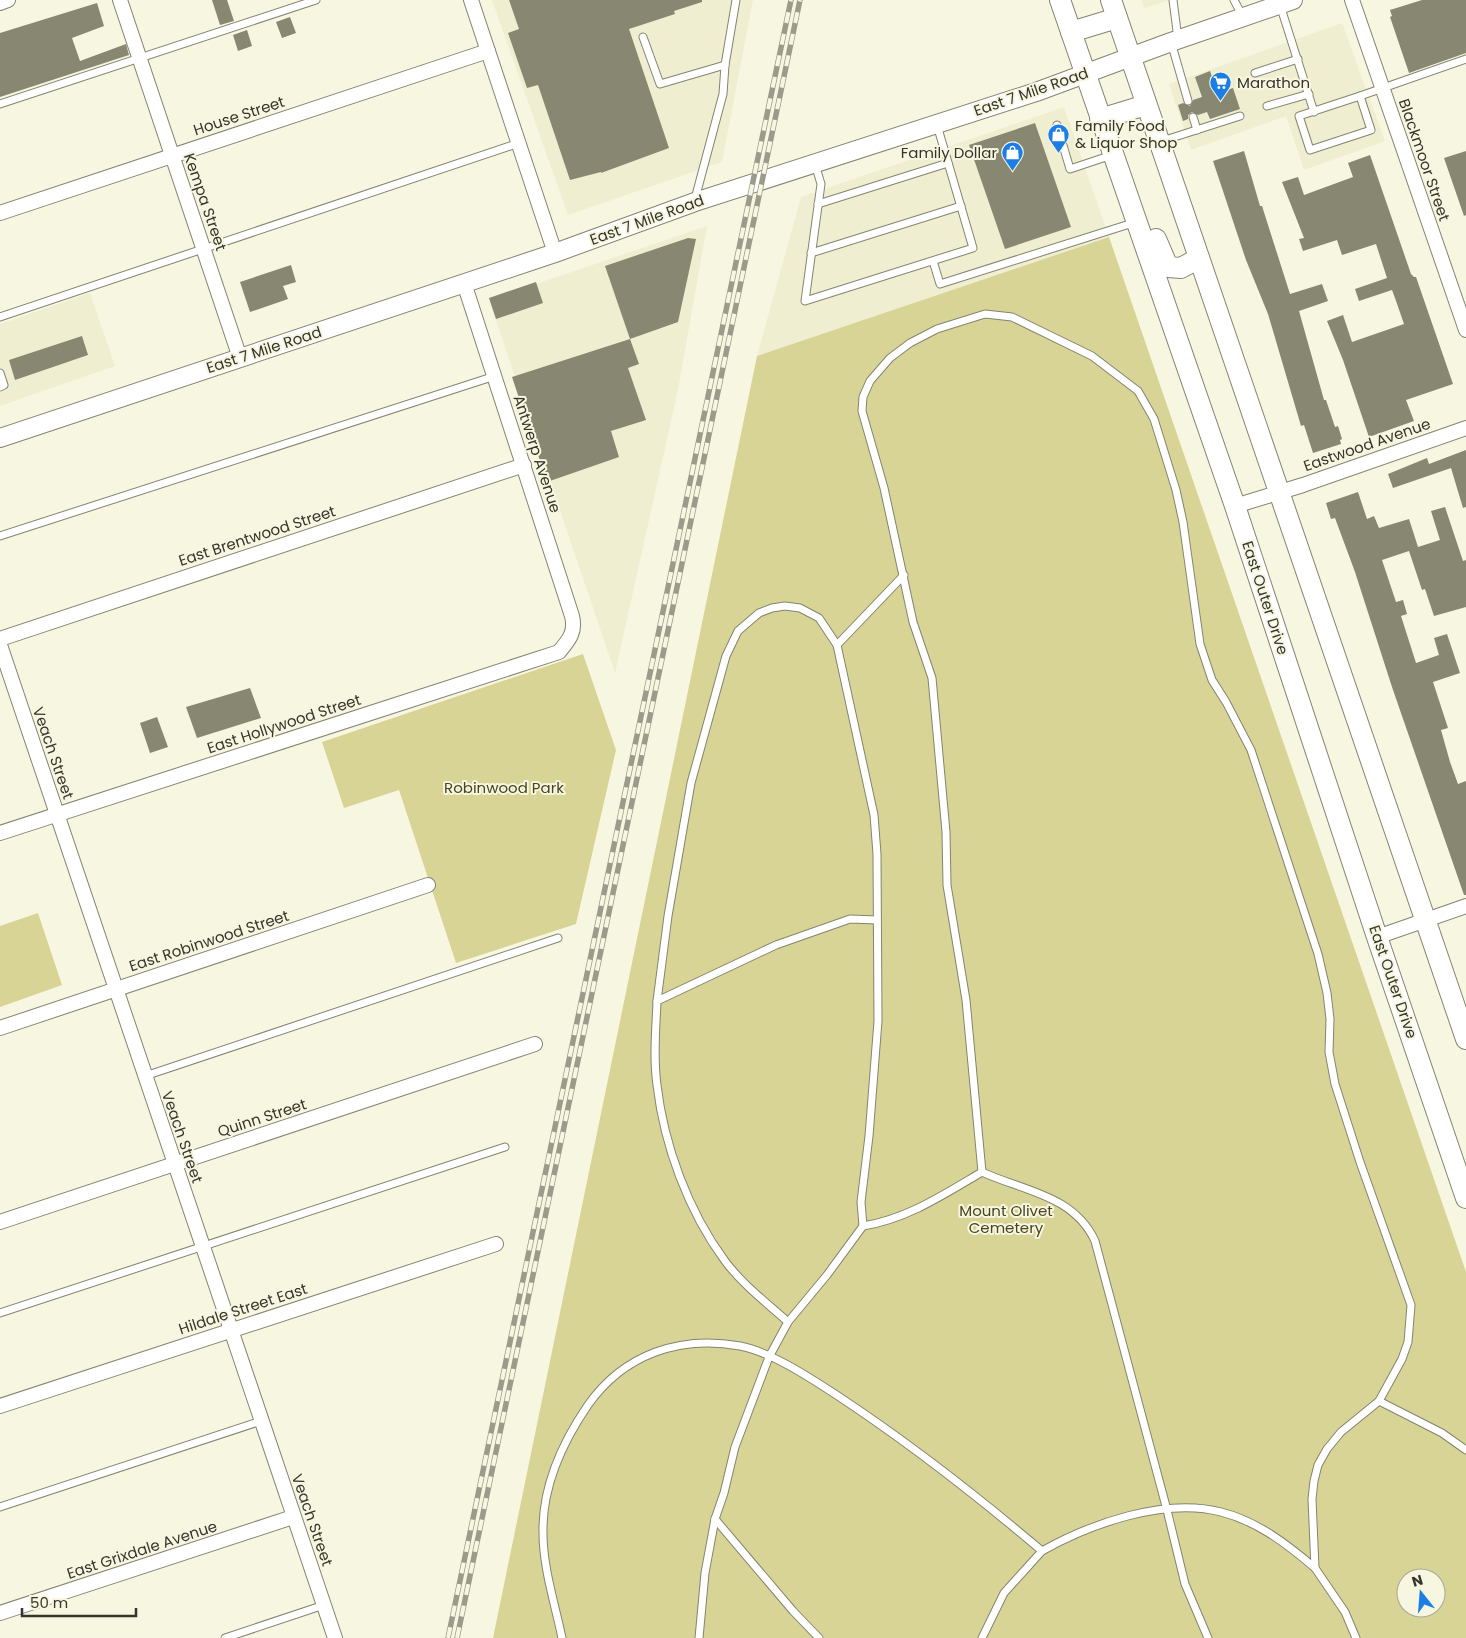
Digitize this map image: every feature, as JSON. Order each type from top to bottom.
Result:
[{"type":"main road","name":"East Outer Drive","points":[[1060,0],[1235,506],[1466,1198]]},
{"type":"main road","points":[[1071,32],[1114,9],[1466,1038]]},
{"type":"main road","points":[[1100,119],[1146,105]]},
{"type":"main road","points":[[1114,158],[1140,194],[1168,266],[1181,268],[1198,258]]},
{"type":"street","points":[[0,3],[8,0]]},
{"type":"street","name":"Kempa Street","points":[[120,0],[240,358]]},
{"type":"street","points":[[471,0],[555,252]]},
{"type":"street","name":"Blackmoor Street","points":[[1352,0],[1466,330]]},
{"type":"street","name":"East 7 Mile Road","points":[[0,438],[464,283],[694,202],[937,125],[1085,74],[1174,40],[1287,2]]},
{"type":"street","name":"House Street","points":[[0,213],[488,50]]},
{"type":"street","name":"Antwerp Avenue","points":[[464,283],[572,616],[574,625],[571,636]]},
{"type":"street","name":"Eastwood Avenue","points":[[1235,506],[1466,428]]},
{"type":"street","name":"East Brentwood Street","points":[[0,638],[524,465]]},
{"type":"street","name":"East Hollywood Street","points":[[0,833],[559,652],[571,636]]},
{"type":"street","name":"Veach Street","points":[[0,645],[260,1421],[335,1638]]},
{"type":"street","name":"East Robinwood Street","points":[[0,1028],[428,885]]},
{"type":"street","points":[[1377,936],[1466,906]]},
{"type":"street","name":"Quinn Street","points":[[0,1222],[535,1044]]},
{"type":"street","name":"Hildale Street East","points":[[0,1406],[496,1244]]},
{"type":"street","name":"East Grixdale Avenue","points":[[0,1613],[293,1517]]},
{"type":"lane","points":[[0,104],[316,0]]},
{"type":"lane","points":[[694,202],[723,94],[725,65],[736,0]]},
{"type":"lane","points":[[1173,0],[1174,40],[1188,101]]},
{"type":"lane","points":[[1234,0],[1243,17]]},
{"type":"lane","points":[[1287,2],[1298,59],[1314,112]]},
{"type":"lane","points":[[643,37],[660,84],[725,65]]},
{"type":"lane","points":[[1255,73],[1298,59]]},
{"type":"lane","points":[[1360,96],[1372,130],[1310,150],[1299,116],[1466,59]]},
{"type":"lane","points":[[1267,106],[1309,94]]},
{"type":"lane","points":[[1159,142],[1240,116]]},
{"type":"lane","points":[[1193,117],[1197,130]]},
{"type":"lane","points":[[815,164],[821,184],[805,301],[974,248],[937,125]]},
{"type":"lane","points":[[1057,125],[1070,168],[1114,158]]},
{"type":"lane","points":[[0,317],[519,143]]},
{"type":"lane","points":[[818,204],[948,163]]},
{"type":"lane","points":[[812,253],[961,206]]},
{"type":"lane","points":[[933,261],[940,284],[1136,222]]},
{"type":"lane","points":[[982,1172],[966,1000],[947,885],[946,832],[932,678],[913,622],[884,488],[862,411],[863,397],[870,381],[890,358],[910,343],[937,329],[959,320],[985,314],[1012,317],[1092,356],[1138,391],[1154,419],[1176,490],[1183,522],[1200,644],[1212,680],[1239,725],[1265,790],[1318,954],[1327,993],[1330,1019],[1329,1052],[1334,1084],[1412,1305],[1408,1342],[1402,1359],[1379,1401],[1341,1432],[1318,1464],[1312,1499],[1315,1568]]},
{"type":"lane","points":[[0,373],[4,385],[0,387]]},
{"type":"lane","points":[[0,536],[495,376]]},
{"type":"lane","points":[[837,645],[904,575]]},
{"type":"lane","points":[[699,1638],[705,1573],[715,1519],[724,1493],[735,1447],[769,1357],[788,1322],[827,1275],[863,1226],[861,1202],[870,1136],[878,1021],[877,854],[874,815],[837,645],[819,618],[800,608],[785,606],[759,613],[738,631],[730,644],[691,783],[668,916],[657,1001],[656,1083],[665,1130],[680,1174],[702,1223],[726,1262],[788,1322]]},
{"type":"lane","points":[[657,1001],[776,945],[850,919],[877,920]]},
{"type":"lane","points":[[145,1076],[558,938]]},
{"type":"lane","points":[[0,1313],[505,1147]]},
{"type":"lane","points":[[863,1226],[883,1223],[910,1213],[982,1172]]},
{"type":"lane","points":[[982,1172],[1062,1204],[1080,1217],[1089,1227],[1095,1240],[1185,1584],[1208,1638]]},
{"type":"lane","points":[[562,1638],[546,1559],[543,1534],[544,1510],[557,1459],[578,1421],[606,1382],[640,1358],[665,1349],[715,1343],[742,1346],[769,1357],[813,1380],[877,1421],[954,1477],[1042,1551]]},
{"type":"lane","points":[[1379,1401],[1442,1433],[1466,1450]]},
{"type":"lane","points":[[0,1507],[260,1421]]},
{"type":"lane","points":[[982,1638],[1004,1593],[1042,1551],[1064,1539],[1108,1522],[1138,1514],[1192,1508],[1234,1516],[1268,1532],[1293,1549],[1315,1568],[1345,1612],[1356,1638]]},
{"type":"lane","points":[[715,1519],[793,1611],[819,1638]]},
{"type":"lane","points":[[225,1638],[324,1605]]},
{"type":"shaded area","points":[[492,0],[753,0],[722,162],[568,215]]},
{"type":"shaded area","points":[[1141,0],[1170,0],[1144,8]]},
{"type":"shaded area","points":[[1342,23],[1385,141],[1304,170],[1286,116],[1191,150],[1169,84]]},
{"type":"shaded area","points":[[1064,107],[1109,237],[757,356],[801,197]]},
{"type":"shaded area","points":[[707,226],[678,390],[615,673],[489,300]]},
{"type":"shaded area","points":[[90,293],[115,366],[0,406],[0,324]]},
{"type":"green space","name":"Mount Olivet Cemetery","points":[[1109,237],[1466,1272],[1466,1638],[493,1638],[757,356]]},
{"type":"green space","name":"Robinwood Park","points":[[583,654],[616,750],[576,924],[456,963],[399,790],[344,808],[322,742]]},
{"type":"green space","points":[[38,913],[62,985],[0,1007],[0,926]]},
{"type":"building","points":[[212,0],[227,0],[234,21],[220,25]]},
{"type":"building","points":[[509,0],[702,0],[702,2],[674,11],[675,14],[629,29],[669,148],[601,173],[570,180],[538,85],[527,88],[508,33],[519,29]]},
{"type":"building","points":[[1422,0],[1466,0],[1466,53],[1409,73],[1390,17],[1392,16],[1390,10]]},
{"type":"building","points":[[97,3],[104,26],[72,38],[80,61],[126,44],[129,55],[0,97],[0,33]]},
{"type":"building","points":[[290,17],[296,33],[282,38],[276,22]]},
{"type":"building","points":[[247,30],[252,46],[238,51],[233,35]]},
{"type":"building","points":[[1210,71],[1218,93],[1233,88],[1240,109],[1210,119],[1207,112],[1198,115],[1192,112],[1188,115],[1188,119],[1183,121],[1178,105],[1183,103],[1190,106],[1193,100],[1202,97],[1195,77]]},
{"type":"building","points":[[1035,123],[1071,227],[1005,249],[969,145]]},
{"type":"building","points":[[1244,151],[1260,206],[1262,206],[1290,294],[1322,284],[1328,301],[1299,311],[1324,400],[1326,400],[1335,427],[1338,426],[1342,439],[1340,440],[1341,444],[1313,453],[1304,425],[1301,426],[1268,314],[1246,260],[1213,161]]},
{"type":"building","points":[[1466,151],[1466,215],[1464,216],[1444,158]]},
{"type":"building","points":[[1370,155],[1411,274],[1416,277],[1453,384],[1406,400],[1414,421],[1369,437],[1343,360],[1327,321],[1343,315],[1352,342],[1404,324],[1392,290],[1359,301],[1355,289],[1387,278],[1376,244],[1342,255],[1337,240],[1303,251],[1299,239],[1304,238],[1282,182],[1298,177],[1304,195],[1353,177],[1348,163]]},
{"type":"building","points":[[688,238],[696,239],[678,322],[630,339],[605,266]]},
{"type":"building","points":[[291,265],[296,282],[283,286],[288,299],[250,312],[240,282]]},
{"type":"building","points":[[536,282],[543,303],[496,319],[489,298]]},
{"type":"building","points":[[82,336],[88,355],[15,380],[9,360]]},
{"type":"building","points":[[630,339],[639,364],[628,368],[646,420],[611,431],[619,457],[547,482],[512,377]]},
{"type":"building","points":[[1466,450],[1466,507],[1463,508],[1451,468],[1393,488],[1388,474],[1427,458],[1429,464]]},
{"type":"building","points":[[1358,492],[1367,519],[1374,516],[1379,528],[1409,519],[1418,547],[1440,540],[1431,511],[1445,507],[1463,561],[1466,560],[1466,607],[1434,616],[1425,589],[1422,590],[1409,551],[1382,560],[1396,602],[1403,600],[1407,614],[1401,616],[1416,663],[1439,655],[1434,638],[1447,634],[1460,673],[1433,682],[1448,728],[1441,730],[1450,762],[1458,784],[1466,781],[1466,895],[1464,895],[1392,687],[1355,572],[1335,518],[1331,519],[1326,503]]},
{"type":"building","points":[[250,688],[261,718],[197,738],[186,707]]},
{"type":"building","points":[[157,717],[168,747],[150,753],[140,723]]},
{"type":"railway","points":[[448,1638],[791,0]]},
{"type":"railway","points":[[457,1638],[800,0]]},
{"type":"place","name":"Marathon","points":[[1221,102]]},
{"type":"place","name":"Family Food & Liquor Shop","points":[[1059,154]]},
{"type":"place","name":"Family Dollar","points":[[1013,172]]}]
